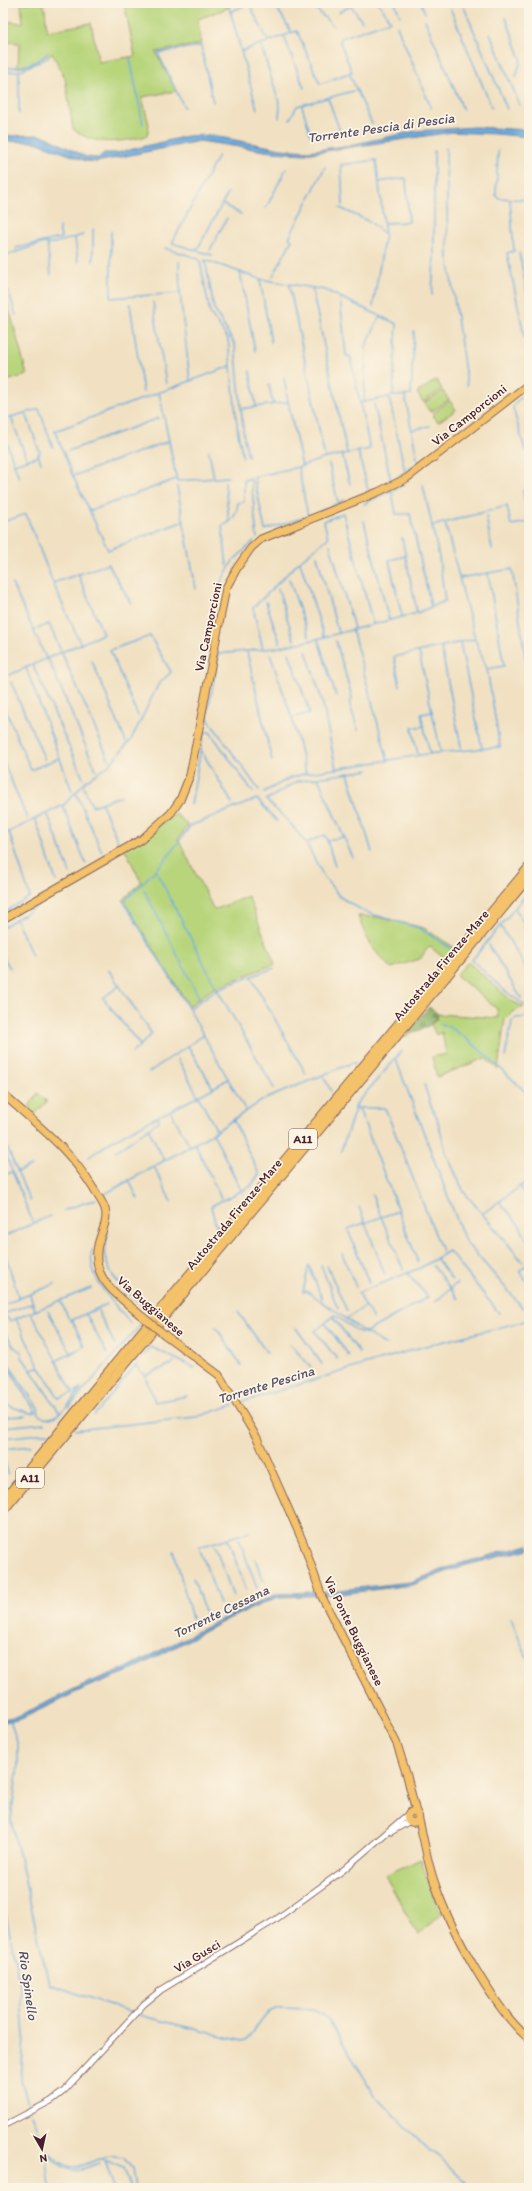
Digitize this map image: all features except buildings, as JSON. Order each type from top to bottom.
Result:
[{"type":"highway","name":"Autostrada Firenze-Mare","points":[[81,1412],[529,867]]},
{"type":"highway","name":"Autostrada Firenze-Mare","points":[[3,1501],[81,1412],[529,877]]},
{"type":"highway","name":"Autostrada Firenze-Mare","points":[[3,1511],[54,1444]]},
{"type":"main road","name":"Via Camporcioni","points":[[3,919],[142,839],[171,813],[180,800],[190,775],[198,742],[226,588],[237,568],[251,548],[261,539],[378,492],[407,478],[529,384]]},
{"type":"main road","name":"Via Buggianese","points":[[3,1094],[58,1142],[83,1172],[106,1212],[105,1224],[97,1251],[98,1271],[109,1286],[138,1313],[165,1335],[219,1375],[240,1410]]},
{"type":"main road","name":"Via Ponte Buggianese","points":[[240,1410],[257,1438],[303,1542],[322,1597],[396,1742],[413,1797],[412,1817],[422,1840],[437,1891],[463,1945],[497,2001],[529,2039]]},
{"type":"street","name":"Via Gusci","points":[[3,2126],[51,2101],[69,2087],[144,2004],[161,1990],[275,1920],[341,1872],[388,1833],[412,1817]]},
{"type":"green space","points":[[21,3],[43,3],[47,31],[91,23],[99,62],[135,56],[124,3],[226,3],[228,8],[198,19],[201,44],[156,52],[176,91],[142,97],[149,125],[147,136],[108,142],[90,139],[73,129],[65,78],[52,53],[30,65],[18,68],[19,43],[3,42],[3,21],[23,23]]},
{"type":"green space","points":[[7,301],[27,375],[3,382],[3,302]]},
{"type":"green space","points":[[436,380],[442,389],[423,402],[417,393]]},
{"type":"green space","points":[[443,391],[449,400],[430,412],[424,403]]},
{"type":"green space","points":[[450,401],[456,410],[438,422],[432,414]]},
{"type":"green space","points":[[176,814],[188,825],[178,839],[214,910],[248,896],[275,964],[214,988],[189,1006],[123,900],[141,882],[127,853],[122,848]]},
{"type":"green space","points":[[358,916],[378,917],[424,928],[455,948],[444,958],[429,946],[420,959],[391,968],[379,956],[371,944],[364,932]]},
{"type":"green space","points":[[468,962],[513,1002],[524,1007],[512,1012],[505,1019],[498,1069],[485,1058],[437,1077],[432,1057],[446,1054],[442,1032],[436,1035],[431,1024],[437,1019],[438,1014],[498,1018],[497,1009],[456,975]]},
{"type":"green space","points":[[429,1007],[438,1014],[433,1023],[403,1038]]},
{"type":"green space","points":[[38,1093],[47,1102],[35,1114],[30,1110],[30,1105]]},
{"type":"green space","points":[[421,1859],[431,1891],[441,1914],[418,1935],[385,1875]]},
{"type":"water","points":[[474,127],[529,130],[529,137],[452,132],[305,154],[272,152],[200,141],[96,162],[86,161],[35,142],[3,141],[3,136],[38,135],[47,137],[86,157],[98,158],[104,153],[117,153],[187,136],[209,135],[281,149],[308,151],[350,145],[416,131]]},
{"type":"water","points":[[529,1545],[529,1549],[459,1567],[412,1585],[332,1595],[278,1597],[230,1618],[132,1670],[85,1688],[19,1720],[3,1722],[3,1719],[18,1716],[85,1684],[130,1666],[224,1618],[277,1594],[331,1591],[410,1582],[458,1564]]},
{"type":"waterway","points":[[228,3],[257,109]]},
{"type":"waterway","points":[[249,3],[268,41]]},
{"type":"waterway","points":[[230,12],[250,3]]},
{"type":"waterway","points":[[274,3],[292,33]]},
{"type":"waterway","name":"Torrente Pescia di Pescia","points":[[372,124],[349,73],[352,72],[340,42],[341,38],[390,21],[379,3]]},
{"type":"waterway","points":[[395,3],[400,16]]},
{"type":"waterway","points":[[421,3],[425,13]]},
{"type":"waterway","points":[[463,5],[507,109]]},
{"type":"waterway","points":[[339,12],[351,6],[362,21]]},
{"type":"waterway","points":[[314,7],[333,26]]},
{"type":"waterway","points":[[451,10],[492,108]]},
{"type":"waterway","points":[[506,18],[521,59],[516,77]]},
{"type":"waterway","points":[[425,20],[463,109]]},
{"type":"waterway","name":"Torrente Pescia di Pescia","points":[[397,26],[431,108]]},
{"type":"waterway","points":[[242,51],[297,31],[320,84],[349,73]]},
{"type":"waterway","points":[[490,33],[520,106]]},
{"type":"waterway","points":[[284,36],[304,88]]},
{"type":"waterway","points":[[261,45],[280,106],[279,118]]},
{"type":"waterway","points":[[184,107],[158,53],[201,46],[213,102]]},
{"type":"waterway","points":[[3,68],[15,67],[39,60],[48,52]]},
{"type":"waterway","points":[[3,72],[19,71],[50,57]]},
{"type":"waterway","points":[[130,58],[143,124]]},
{"type":"waterway","points":[[19,71],[19,114]]},
{"type":"waterway","points":[[290,119],[297,106],[357,90]]},
{"type":"waterway","name":"Torrente Pescia di Pescia","points":[[328,98],[340,131]]},
{"type":"waterway","name":"Torrente Pescia di Pescia","points":[[302,106],[311,136]]},
{"type":"waterway","points":[[446,148],[448,257],[467,385]]},
{"type":"waterway","points":[[432,295],[434,257],[434,151]]},
{"type":"waterway","points":[[498,151],[496,195],[499,198],[529,200]]},
{"type":"waterway","points":[[212,255],[172,243],[218,156]]},
{"type":"waterway","points":[[343,205],[341,165],[376,160],[385,234],[373,306]]},
{"type":"waterway","points":[[273,276],[292,240],[289,238],[325,167]]},
{"type":"waterway","points":[[266,208],[286,169]]},
{"type":"waterway","points":[[379,182],[404,178],[406,179],[409,222],[383,223]]},
{"type":"waterway","points":[[197,250],[228,193]]},
{"type":"waterway","points":[[510,199],[514,251],[507,253],[527,349]]},
{"type":"waterway","points":[[222,204],[241,214]]},
{"type":"waterway","points":[[340,208],[370,222],[385,234]]},
{"type":"waterway","points":[[210,250],[227,218]]},
{"type":"waterway","points":[[16,248],[61,238],[59,227]]},
{"type":"waterway","points":[[93,229],[93,261]]},
{"type":"waterway","points":[[111,231],[111,298],[180,293]]},
{"type":"waterway","points":[[3,256],[44,243],[51,244],[83,235]]},
{"type":"waterway","points":[[75,238],[78,262]]},
{"type":"waterway","points":[[47,244],[51,275]]},
{"type":"waterway","points":[[165,248],[197,258],[200,261],[210,313],[228,339],[238,433],[243,457]]},
{"type":"waterway","points":[[529,249],[529,255]]},
{"type":"waterway","points":[[519,253],[529,301]]},
{"type":"waterway","points":[[248,456],[244,438],[235,345],[214,309],[205,260],[260,279],[325,290],[397,324],[393,396]]},
{"type":"waterway","points":[[179,262],[180,293],[190,381]]},
{"type":"waterway","points":[[240,272],[255,351]]},
{"type":"waterway","points":[[260,279],[271,342]]},
{"type":"waterway","points":[[289,284],[325,458]]},
{"type":"waterway","points":[[312,289],[347,453]]},
{"type":"waterway","points":[[8,290],[16,315]]},
{"type":"waterway","points":[[298,467],[308,516],[265,530],[254,477],[302,466],[325,458],[370,449],[350,356],[346,356],[340,297]]},
{"type":"waterway","points":[[153,302],[166,384]]},
{"type":"waterway","points":[[130,304],[143,392]]},
{"type":"waterway","points":[[364,402],[366,346],[380,316]]},
{"type":"waterway","points":[[360,403],[393,396],[411,395],[414,331]]},
{"type":"waterway","points":[[184,521],[108,550],[73,476],[55,431],[231,366]]},
{"type":"waterway","points":[[250,371],[256,406]]},
{"type":"waterway","points":[[284,378],[288,402]]},
{"type":"waterway","points":[[269,385],[273,404]]},
{"type":"waterway","points":[[159,392],[177,481],[228,477]]},
{"type":"waterway","points":[[527,392],[515,403],[513,408],[525,450],[529,453]]},
{"type":"waterway","points":[[405,396],[418,463]]},
{"type":"waterway","points":[[389,397],[405,472]]},
{"type":"waterway","points":[[241,409],[288,402],[302,466]]},
{"type":"waterway","points":[[374,404],[391,481]]},
{"type":"waterway","points":[[3,419],[39,409],[53,447]]},
{"type":"waterway","points":[[26,413],[40,453],[38,454],[41,463]]},
{"type":"waterway","points":[[11,417],[27,460]]},
{"type":"waterway","points":[[68,451],[159,418]]},
{"type":"waterway","points":[[412,430],[430,426]]},
{"type":"waterway","points":[[3,432],[19,478]]},
{"type":"waterway","points":[[73,476],[169,441]]},
{"type":"waterway","points":[[393,480],[438,449]]},
{"type":"waterway","points":[[209,451],[214,478]]},
{"type":"waterway","points":[[358,451],[368,490]]},
{"type":"waterway","points":[[342,454],[350,484]]},
{"type":"waterway","points":[[14,464],[39,456]]},
{"type":"waterway","points":[[329,464],[338,503]]},
{"type":"waterway","points":[[227,565],[222,526],[232,520],[238,503],[244,502],[244,480],[251,478],[257,538]]},
{"type":"waterway","points":[[90,511],[176,479]]},
{"type":"waterway","points":[[225,482],[229,521]]},
{"type":"waterway","points":[[364,504],[405,484]]},
{"type":"waterway","points":[[259,790],[208,719],[207,715],[219,654],[274,648],[309,641],[417,613],[445,601],[439,557],[423,485]]},
{"type":"waterway","points":[[177,487],[196,589]]},
{"type":"waterway","points":[[523,490],[528,522]]},
{"type":"waterway","points":[[392,492],[396,514],[410,514],[431,606]]},
{"type":"waterway","points":[[318,512],[344,500]]},
{"type":"waterway","points":[[432,526],[507,506],[511,525],[529,522]]},
{"type":"waterway","points":[[263,649],[253,608],[300,561],[328,538],[324,521],[343,513],[373,624]]},
{"type":"waterway","points":[[3,521],[26,514],[53,583],[81,645]]},
{"type":"waterway","points":[[486,516],[492,549]]},
{"type":"waterway","points":[[364,521],[389,620]]},
{"type":"waterway","points":[[264,792],[288,779],[303,774],[427,754],[500,747],[487,669],[475,639],[445,523]]},
{"type":"waterway","points":[[402,538],[417,613]]},
{"type":"waterway","points":[[220,584],[232,562],[254,541]]},
{"type":"waterway","points":[[330,545],[354,628]]},
{"type":"waterway","points":[[317,556],[338,632]]},
{"type":"waterway","points":[[402,616],[389,560],[406,556]]},
{"type":"waterway","points":[[300,562],[324,636]]},
{"type":"waterway","points":[[53,583],[108,564],[131,603]]},
{"type":"waterway","points":[[459,578],[512,569],[529,681]]},
{"type":"waterway","points":[[487,669],[504,666],[488,573]]},
{"type":"waterway","points":[[9,675],[103,634],[78,574]]},
{"type":"waterway","points":[[289,579],[309,637]]},
{"type":"waterway","points":[[12,584],[47,660]]},
{"type":"waterway","points":[[278,589],[294,640]]},
{"type":"waterway","points":[[266,602],[280,643]]},
{"type":"waterway","points":[[34,630],[49,624],[109,760]]},
{"type":"waterway","points":[[352,629],[388,761]]},
{"type":"waterway","points":[[138,716],[110,650],[150,636]]},
{"type":"waterway","points":[[3,835],[64,805],[86,781],[109,765],[131,740],[158,685],[171,672],[150,636]]},
{"type":"waterway","points":[[318,639],[336,696]]},
{"type":"waterway","points":[[400,686],[394,657],[475,639]]},
{"type":"waterway","points":[[336,641],[352,697],[350,705],[358,730]]},
{"type":"waterway","points":[[460,643],[482,748]]},
{"type":"waterway","points":[[441,647],[462,751]]},
{"type":"waterway","points":[[306,651],[322,700],[336,769]]},
{"type":"waterway","points":[[247,652],[272,761]]},
{"type":"waterway","points":[[419,652],[441,753]]},
{"type":"waterway","points":[[289,653],[310,713],[292,718]]},
{"type":"waterway","points":[[270,654],[292,718],[306,773]]},
{"type":"waterway","points":[[49,661],[96,770]]},
{"type":"waterway","points":[[92,661],[126,742]]},
{"type":"waterway","points":[[33,665],[83,778]]},
{"type":"waterway","points":[[26,668],[72,791]]},
{"type":"waterway","points":[[11,682],[45,760]]},
{"type":"waterway","points":[[3,704],[31,770],[59,758]]},
{"type":"waterway","points":[[430,754],[421,714],[432,712]]},
{"type":"waterway","points":[[418,755],[412,728],[424,726]]},
{"type":"waterway","points":[[191,805],[203,736],[206,732],[210,732],[253,792]]},
{"type":"waterway","points":[[201,750],[232,803]]},
{"type":"waterway","points":[[3,761],[27,818]]},
{"type":"waterway","points":[[369,770],[298,781],[266,800],[290,823],[306,843],[324,877],[340,897],[365,912],[419,928],[452,949]]},
{"type":"waterway","points":[[348,773],[372,852]]},
{"type":"waterway","points":[[318,778],[353,858]]},
{"type":"waterway","points":[[83,785],[92,806],[121,796]]},
{"type":"waterway","points":[[76,793],[102,852]]},
{"type":"waterway","points":[[246,1111],[189,1009],[124,902],[167,858],[190,826],[257,799],[277,821]]},
{"type":"waterway","points":[[102,804],[119,844]]},
{"type":"waterway","points":[[63,806],[86,864]]},
{"type":"waterway","points":[[48,815],[70,873]]},
{"type":"waterway","points":[[36,821],[56,881]]},
{"type":"waterway","points":[[3,825],[4,829]]},
{"type":"waterway","points":[[3,913],[30,897],[9,832]]},
{"type":"waterway","points":[[306,843],[325,835],[327,840],[345,837]]},
{"type":"waterway","points":[[327,840],[335,866]]},
{"type":"waterway","points":[[155,869],[217,989],[274,1088]]},
{"type":"waterway","points":[[3,873],[7,886],[3,887]]},
{"type":"waterway","points":[[144,890],[201,1001]]},
{"type":"waterway","points":[[529,891],[472,960],[506,992],[529,1008]]},
{"type":"waterway","points":[[3,927],[39,905]]},
{"type":"waterway","points":[[516,910],[529,931]]},
{"type":"waterway","points":[[16,919],[32,956]]},
{"type":"waterway","points":[[501,927],[529,972]]},
{"type":"waterway","points":[[489,945],[521,998]]},
{"type":"waterway","points":[[3,957],[10,968]]},
{"type":"waterway","points":[[190,1008],[217,989],[274,968]]},
{"type":"waterway","points":[[108,969],[152,1034],[132,1053]]},
{"type":"waterway","points":[[251,977],[306,1074]]},
{"type":"waterway","points":[[119,986],[103,998],[140,1045]]},
{"type":"waterway","points":[[505,1057],[512,1021],[515,1018],[529,1017]]},
{"type":"waterway","points":[[440,1024],[449,1027],[472,1043],[529,1095]]},
{"type":"waterway","points":[[149,1072],[204,1035]]},
{"type":"waterway","points":[[188,1046],[213,1088]]},
{"type":"waterway","points":[[341,1151],[357,1103],[402,1051]]},
{"type":"waterway","points":[[178,1059],[216,1129]]},
{"type":"waterway","points":[[396,1060],[465,1241],[523,1308]]},
{"type":"waterway","points":[[103,1195],[210,1135],[263,1100],[352,1063],[359,1064]]},
{"type":"waterway","points":[[323,1075],[331,1091]]},
{"type":"waterway","points":[[89,1157],[122,1135],[193,1099],[228,1079]]},
{"type":"waterway","points":[[424,1084],[431,1106],[437,1118],[446,1153],[464,1192],[523,1262]]},
{"type":"waterway","points":[[355,1108],[385,1108],[442,1251]]},
{"type":"waterway","points":[[359,1109],[418,1262]]},
{"type":"waterway","points":[[171,1112],[190,1146]]},
{"type":"waterway","points":[[116,1151],[159,1121],[158,1117]]},
{"type":"waterway","points":[[216,1226],[211,1206],[251,1186],[259,1174],[233,1119]]},
{"type":"waterway","points":[[148,1128],[164,1160]]},
{"type":"waterway","points":[[213,1133],[243,1194]]},
{"type":"waterway","points":[[3,1138],[30,1201]]},
{"type":"waterway","points":[[195,1144],[221,1198]]},
{"type":"waterway","points":[[3,1148],[33,1223]]},
{"type":"waterway","points":[[17,1172],[31,1166]]},
{"type":"waterway","points":[[154,1166],[171,1202]]},
{"type":"waterway","points":[[3,1175],[12,1172]]},
{"type":"waterway","points":[[129,1180],[138,1199]]},
{"type":"waterway","points":[[482,1214],[529,1180]]},
{"type":"waterway","points":[[520,1186],[529,1204]]},
{"type":"waterway","points":[[372,1195],[403,1269]]},
{"type":"waterway","points":[[64,1210],[96,1199]]},
{"type":"waterway","points":[[499,1201],[519,1225],[529,1243]]},
{"type":"waterway","points":[[359,1207],[385,1275]]},
{"type":"waterway","points":[[348,1229],[398,1211]]},
{"type":"waterway","points":[[3,1237],[50,1216]]},
{"type":"waterway","points":[[348,1230],[369,1283]]},
{"type":"waterway","points":[[108,1233],[106,1247],[108,1267],[119,1283],[145,1308]]},
{"type":"waterway","points":[[3,1246],[19,1299]]},
{"type":"waterway","points":[[92,1250],[93,1271],[97,1280],[109,1298],[130,1323]]},
{"type":"waterway","points":[[373,1319],[358,1293],[420,1268],[449,1251],[499,1313]]},
{"type":"waterway","points":[[342,1254],[356,1287]]},
{"type":"waterway","points":[[437,1259],[452,1280]]},
{"type":"waterway","points":[[529,1263],[519,1271],[529,1283]]},
{"type":"waterway","points":[[309,1265],[303,1292],[307,1291],[366,1332],[428,1297],[407,1273]]},
{"type":"waterway","points":[[309,1265],[322,1299]]},
{"type":"waterway","points":[[321,1265],[338,1309]]},
{"type":"waterway","points":[[327,1266],[347,1311]]},
{"type":"waterway","points":[[433,1266],[458,1299]]},
{"type":"waterway","points":[[435,1302],[457,1283]]},
{"type":"waterway","points":[[3,1305],[55,1284]]},
{"type":"waterway","points":[[3,1313],[10,1321],[91,1288]]},
{"type":"waterway","points":[[30,1295],[35,1310]]},
{"type":"waterway","points":[[60,1300],[70,1321],[107,1304]]},
{"type":"waterway","points":[[6,1313],[33,1303]]},
{"type":"waterway","points":[[346,1319],[364,1307]]},
{"type":"waterway","points":[[97,1309],[115,1345]]},
{"type":"waterway","points":[[48,1311],[71,1353]]},
{"type":"waterway","points":[[238,1312],[267,1353]]},
{"type":"waterway","points":[[31,1313],[73,1392]]},
{"type":"waterway","points":[[86,1314],[107,1354]]},
{"type":"waterway","points":[[337,1359],[315,1331],[335,1315],[357,1331],[368,1334],[386,1345]]},
{"type":"waterway","points":[[333,1317],[359,1352]]},
{"type":"waterway","points":[[16,1319],[39,1366],[59,1398],[79,1390]]},
{"type":"waterway","points":[[72,1320],[84,1346]]},
{"type":"waterway","name":"Torrente Pescina","points":[[239,1403],[425,1346],[529,1320]]},
{"type":"waterway","points":[[69,1407],[142,1323]]},
{"type":"waterway","points":[[325,1323],[349,1356]]},
{"type":"waterway","points":[[216,1327],[241,1365]]},
{"type":"waterway","points":[[296,1328],[322,1364]]},
{"type":"waterway","points":[[3,1330],[14,1347],[22,1353],[22,1357],[60,1413]]},
{"type":"waterway","points":[[290,1344],[311,1367]]},
{"type":"waterway","points":[[56,1361],[85,1346]]},
{"type":"waterway","points":[[94,1415],[151,1347],[195,1368]]},
{"type":"waterway","points":[[3,1359],[36,1412],[30,1413],[3,1404]]},
{"type":"waterway","points":[[145,1376],[174,1363]]},
{"type":"waterway","points":[[9,1365],[38,1408],[39,1415],[45,1418],[51,1418],[63,1411],[81,1389]]},
{"type":"waterway","points":[[31,1370],[39,1366]]},
{"type":"waterway","points":[[136,1366],[145,1376],[155,1402],[187,1396]]},
{"type":"waterway","points":[[3,1397],[5,1405]]},
{"type":"waterway","name":"Torrente Pescina","points":[[75,1430],[196,1417],[233,1405]]},
{"type":"waterway","points":[[3,1417],[25,1416]]},
{"type":"waterway","points":[[3,1427],[45,1423]]},
{"type":"waterway","name":"Torrente Pescina","points":[[3,1438],[56,1432]]},
{"type":"waterway","points":[[3,1449],[31,1446]]},
{"type":"waterway","points":[[3,1454],[8,1474]]},
{"type":"waterway","name":"Torrente Cessana","points":[[220,1604],[199,1547],[249,1532]]},
{"type":"waterway","name":"Torrente Cessana","points":[[228,1539],[246,1590]]},
{"type":"waterway","name":"Torrente Cessana","points":[[239,1539],[257,1588]]},
{"type":"waterway","name":"Torrente Cessana","points":[[215,1546],[233,1596]]},
{"type":"waterway","name":"Torrente Cessana","points":[[174,1551],[192,1619]]},
{"type":"waterway","name":"Torrente Cessana","points":[[255,1559],[264,1581]]},
{"type":"waterway","name":"Torrente Cessana","points":[[193,1578],[205,1612]]},
{"type":"waterway","points":[[511,1618],[529,1663]]},
{"type":"waterway","points":[[10,1720],[18,1745],[18,1765],[11,1820],[49,1984],[131,2012]]},
{"type":"waterway","name":"Rio Spinello","points":[[3,1901],[20,1985],[24,2036],[21,2080],[30,2110]]},
{"type":"waterway","points":[[139,2015],[242,2041],[246,2040],[267,2013],[278,2008],[313,2009],[328,2019],[375,2095],[429,2150],[439,2156],[471,2188]]},
{"type":"waterway","name":"Rio Spinello","points":[[32,2114],[46,2152],[50,2188]]},
{"type":"waterway","points":[[45,2150],[60,2162],[71,2167],[77,2167],[101,2158],[105,2160],[114,2188]]},
{"type":"waterway","points":[[46,2152],[59,2164],[70,2170],[82,2169],[99,2163]]},
{"type":"waterway","points":[[101,2158],[110,2155],[124,2158],[132,2169],[135,2188]]},
{"type":"waterway","points":[[105,2160],[123,2168],[130,2188]]}]
